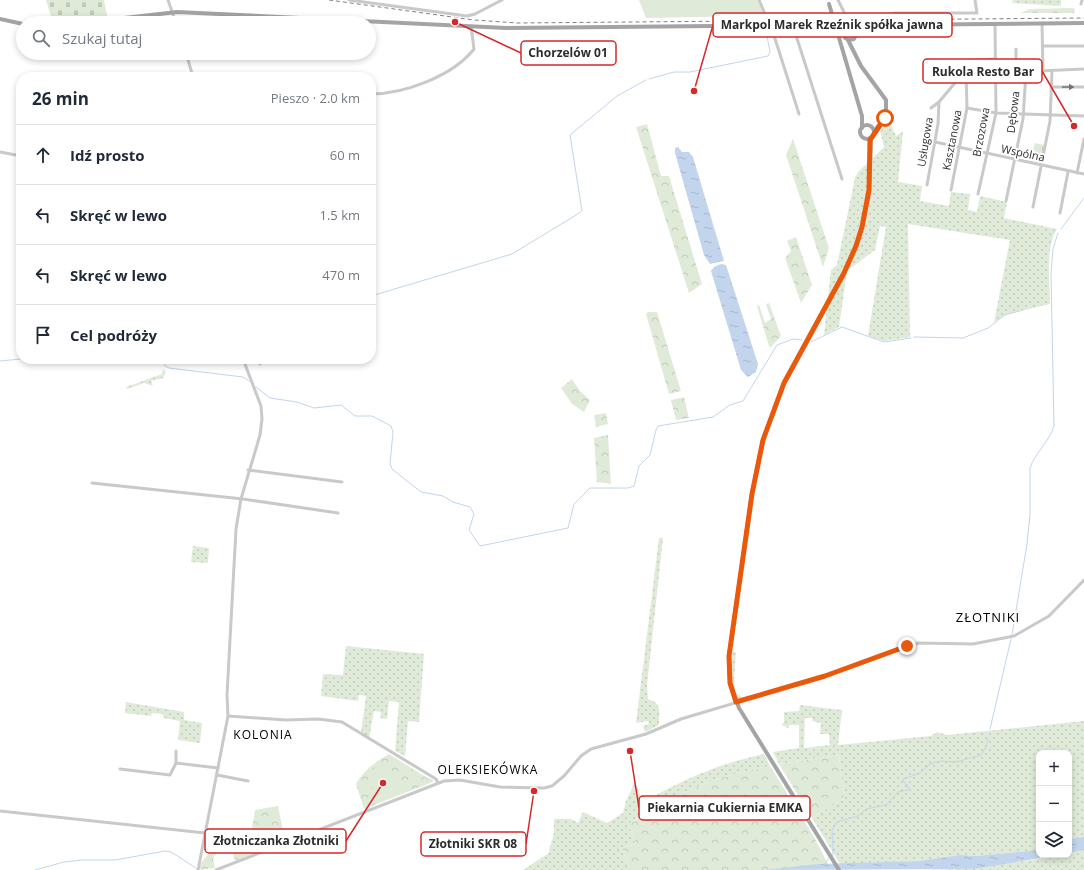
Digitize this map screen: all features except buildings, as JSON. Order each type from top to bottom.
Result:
[{"type":"main road","points":[[829,2],[862,116],[861,134],[865,138],[869,149]]},
{"type":"main road","points":[[139,16],[172,12],[257,16]]},
{"type":"main road","points":[[0,19],[16,22]]},
{"type":"main road","points":[[376,22],[528,28],[716,26],[853,28],[878,25],[1084,23]]},
{"type":"main road","points":[[835,27],[848,40],[861,66],[886,100],[886,115],[871,138],[869,149],[869,190],[862,227],[856,246],[844,273],[784,383],[768,423],[757,463],[729,656],[730,683],[736,702],[839,870]]},
{"type":"main road","points":[[854,52],[854,39],[856,33],[865,27]]},
{"type":"main road","points":[[843,34],[846,28]]},
{"type":"main road","points":[[853,28],[856,33]]},
{"type":"main road","points":[[848,40],[854,39]]},
{"type":"main road","points":[[862,116],[874,132]]},
{"type":"main road","points":[[862,128],[880,125]]},
{"type":"main road","points":[[865,138],[871,138]]},
{"type":"street","points":[[168,0],[173,16]]},
{"type":"street","points":[[348,0],[467,16],[475,14],[502,0]]},
{"type":"street","points":[[759,0],[765,14]]},
{"type":"street","points":[[838,0],[846,16],[876,16],[896,13],[977,12],[975,0]]},
{"type":"street","points":[[1042,23],[1043,72]]},
{"type":"street","name":"Brzozowa","points":[[978,194],[996,113],[994,24]]},
{"type":"street","points":[[376,94],[400,91],[426,82],[453,67],[474,50],[471,26]]},
{"type":"street","points":[[771,26],[799,114]]},
{"type":"street","points":[[793,26],[842,179]]},
{"type":"street","points":[[1043,46],[1084,46]]},
{"type":"street","points":[[1016,49],[1016,72],[1084,69]]},
{"type":"street","points":[[931,108],[939,102],[964,70],[974,60],[995,58]]},
{"type":"street","points":[[188,60],[192,72]]},
{"type":"street","name":"Kasztanowa","points":[[951,190],[967,108],[966,72],[964,70]]},
{"type":"street","points":[[1033,207],[1051,115],[1052,71]]},
{"type":"street","name":"Dębowa","points":[[1006,201],[1024,114],[1026,72]]},
{"type":"street","points":[[1052,87],[1084,88]]},
{"type":"street","name":"Usługowa","points":[[926,185],[938,124],[939,102]]},
{"type":"street","points":[[967,108],[996,113],[1084,116]]},
{"type":"street","points":[[1077,173],[1084,139]]},
{"type":"street","name":"Wspólna","points":[[935,142],[1068,172],[1084,174]]},
{"type":"street","points":[[0,152],[16,155]]},
{"type":"street","points":[[1060,213],[1068,172]]},
{"type":"street","points":[[198,870],[228,716],[227,695],[236,529],[248,470],[260,435],[262,413],[245,364]]},
{"type":"street","points":[[248,470],[342,482]]},
{"type":"street","points":[[92,483],[241,499],[338,512]]},
{"type":"street","points":[[216,870],[438,783],[454,779],[500,787],[548,787],[557,783],[577,760],[591,749],[646,734],[681,719],[825,676],[918,643],[973,644],[1014,636],[1049,616],[1084,580]]},
{"type":"street","points":[[228,716],[286,720],[318,719],[342,722],[436,779],[438,783]]},
{"type":"street","points":[[120,769],[170,775],[176,763],[176,751]]},
{"type":"street","points":[[176,763],[218,768]]},
{"type":"street","points":[[217,775],[248,781]]},
{"type":"street","points":[[0,811],[205,833]]},
{"type":"green space","points":[[46,0],[104,0],[107,16],[51,16]]},
{"type":"green space","points":[[639,0],[757,0],[763,13],[751,16],[646,18]]},
{"type":"green space","points":[[1013,0],[1061,0],[1061,6],[1012,3]]},
{"type":"green space","points":[[1030,9],[1075,9],[1074,13],[1020,13]]},
{"type":"green space","points":[[889,121],[896,136],[903,131],[898,182],[922,186],[920,201],[949,206],[951,192],[970,194],[968,210],[977,212],[980,196],[1007,202],[1004,218],[1057,229],[1053,236],[1050,255],[1050,304],[1005,315],[994,322],[1010,240],[908,224],[910,337],[884,341],[868,336],[886,227],[880,226],[875,250],[847,271],[839,327],[824,335],[831,270],[837,265],[855,178],[859,171],[884,147],[880,131]]},
{"type":"green space","points":[[647,124],[661,176],[669,176],[702,284],[689,293],[636,127]]},
{"type":"green space","points":[[793,139],[829,248],[823,267],[786,155]]},
{"type":"green space","points":[[1035,143],[1044,145],[1041,159],[1030,161]]},
{"type":"green space","points":[[796,237],[812,285],[801,303],[785,258],[791,251],[787,241]]},
{"type":"green space","points":[[769,303],[781,336],[771,347],[769,346],[757,306],[759,305],[765,323],[771,319],[766,304]]},
{"type":"green space","points":[[648,312],[657,312],[681,391],[669,394],[646,314]]},
{"type":"green space","points":[[163,369],[166,372],[163,378],[151,381],[153,386],[144,383],[127,389],[126,387],[162,374]]},
{"type":"green space","points":[[572,379],[580,391],[590,400],[584,412],[572,404],[561,388]]},
{"type":"green space","points":[[684,397],[689,418],[676,420],[671,400]]},
{"type":"green space","points":[[606,413],[608,424],[596,427],[594,415]]},
{"type":"green space","points":[[608,435],[611,484],[597,482],[594,438]]},
{"type":"green space","points":[[659,538],[663,538],[647,685],[648,699],[656,703],[659,709],[659,725],[645,732],[643,726],[649,724],[648,721],[636,723]]},
{"type":"green space","points":[[193,546],[209,548],[208,563],[191,562]]},
{"type":"green space","points":[[346,646],[424,654],[419,722],[408,721],[405,756],[395,751],[399,702],[389,701],[387,719],[380,718],[381,712],[374,711],[369,738],[361,733],[366,696],[359,695],[358,701],[321,696],[323,674],[343,675]]},
{"type":"green space","points":[[732,652],[736,652],[734,683],[736,691],[730,670]]},
{"type":"green space","points":[[736,692],[743,698],[738,698]]},
{"type":"green space","points":[[126,702],[184,712],[184,720],[202,723],[200,743],[178,740],[180,721],[163,718],[163,714],[152,713],[151,716],[125,713]]},
{"type":"green space","points":[[800,705],[842,710],[838,745],[931,736],[937,732],[947,735],[1084,721],[1084,837],[1072,839],[1072,750],[1036,750],[1036,850],[976,856],[960,855],[918,861],[840,864],[812,818],[844,798],[839,755],[779,764],[773,752],[799,748],[799,725],[789,725],[789,728],[783,726],[782,723],[784,723],[784,712],[799,711]],"holes":[[[805,718],[813,718],[812,721],[821,723],[820,734],[829,734],[830,745],[804,748]]]},
{"type":"green space","points":[[389,754],[429,779],[430,778],[433,782],[364,809],[356,784],[370,767]]},
{"type":"green space","points":[[764,754],[770,766],[735,774],[701,785],[673,798],[628,824],[636,842],[622,848],[630,870],[523,870],[548,854],[554,833],[554,819],[571,819],[578,823],[583,812],[607,823],[623,813],[626,801],[635,782],[643,802],[702,773],[731,762]]},
{"type":"green space","points":[[839,755],[844,798],[812,818],[779,764]]},
{"type":"green space","points":[[389,761],[400,794],[377,802],[367,772]]},
{"type":"green space","points":[[770,766],[814,837],[828,864],[761,870],[630,870],[622,848],[636,842],[628,824],[679,795],[701,785],[735,774]]},
{"type":"green space","points":[[278,806],[285,841],[235,861],[229,840],[213,858],[215,868],[199,870],[201,863],[226,831],[232,833],[252,828],[255,810]]},
{"type":"green space","points":[[1084,850],[1084,870],[923,870],[963,869],[1046,858],[1072,858],[1072,852]]},
{"type":"water","points":[[678,147],[682,152],[689,152],[693,157],[724,261],[710,264],[704,255],[675,153],[675,148]]},
{"type":"water","points":[[721,264],[726,265],[758,364],[756,372],[748,377],[741,370],[711,271],[714,267]]},
{"type":"water","points":[[1084,837],[1084,850],[1072,852],[1072,839]]},
{"type":"water","points":[[1036,850],[1036,858],[1041,858],[974,869],[761,870],[818,864],[918,861],[960,855],[976,856]]},
{"type":"waterway","points":[[649,79],[674,72],[690,72],[768,56],[770,52],[766,31]]},
{"type":"waterway","points":[[582,211],[570,135],[617,96],[646,80]]},
{"type":"waterway","points":[[1061,229],[1084,198]]},
{"type":"waterway","points":[[376,295],[512,254],[581,212]]},
{"type":"waterway","points":[[1012,635],[1027,544],[1030,515],[1030,468],[1035,457],[1052,432],[1054,426],[1051,273],[1053,249],[1058,233]]},
{"type":"waterway","points":[[914,337],[963,338],[988,328],[1005,315],[1019,311]]},
{"type":"waterway","points":[[811,342],[842,327],[884,342],[911,338]]},
{"type":"waterway","points":[[256,387],[270,398],[297,402],[314,408],[341,405],[355,416],[372,416],[391,426],[393,432],[390,464],[392,469],[421,492],[443,496],[453,502],[470,507],[474,514],[469,530],[480,546],[568,528],[574,504],[590,488],[628,488],[634,486],[639,466],[650,455],[658,426],[713,417],[730,405],[743,401],[777,345],[793,339],[802,340]]},
{"type":"waterway","points":[[0,361],[16,359]]},
{"type":"waterway","points":[[164,364],[169,368],[243,377],[249,381]]},
{"type":"waterway","points":[[990,729],[1011,639]]},
{"type":"waterway","points":[[832,856],[832,831],[835,824],[858,816],[866,809],[886,805],[898,792],[907,790],[909,787],[903,779],[920,773],[930,764],[940,761],[956,762],[981,755],[986,747],[988,739]]},
{"type":"waterway","points":[[35,870],[64,862],[82,860],[115,860],[165,851],[171,852],[196,868]]},
{"type":"waterway","points":[[824,865],[829,858]]},
{"type":"railway","points":[[329,0],[474,20],[517,23],[1084,18]]},
{"type":"place","name":"Chorzelów 01","points":[[455,22]]},
{"type":"place","name":"Markpol Marek Rzeźnik spółka jawna","points":[[694,91]]},
{"type":"place","name":"Rukola Resto Bar","points":[[1074,126]]},
{"type":"place","name":"Piekarnia Cukiernia EMKA","points":[[630,751]]},
{"type":"place","name":"Złotniczanka Złotniki","points":[[383,783]]},
{"type":"place","name":"Złotniki SKR 08","points":[[534,791]]},
{"type":"district","name":"ZŁOTNIKI","points":[[988,617]]},
{"type":"district","name":"KOLONIA","points":[[263,735]]},
{"type":"district","name":"OLEKSIEKÓWKA","points":[[488,770]]},
{"type":"route","points":[[885,118],[875,130],[870,140],[869,190],[866,211],[856,246],[844,273],[800,351],[784,383],[774,406],[763,440],[757,463],[752,494],[729,656],[730,683],[736,702],[825,676],[907,646]]}]
